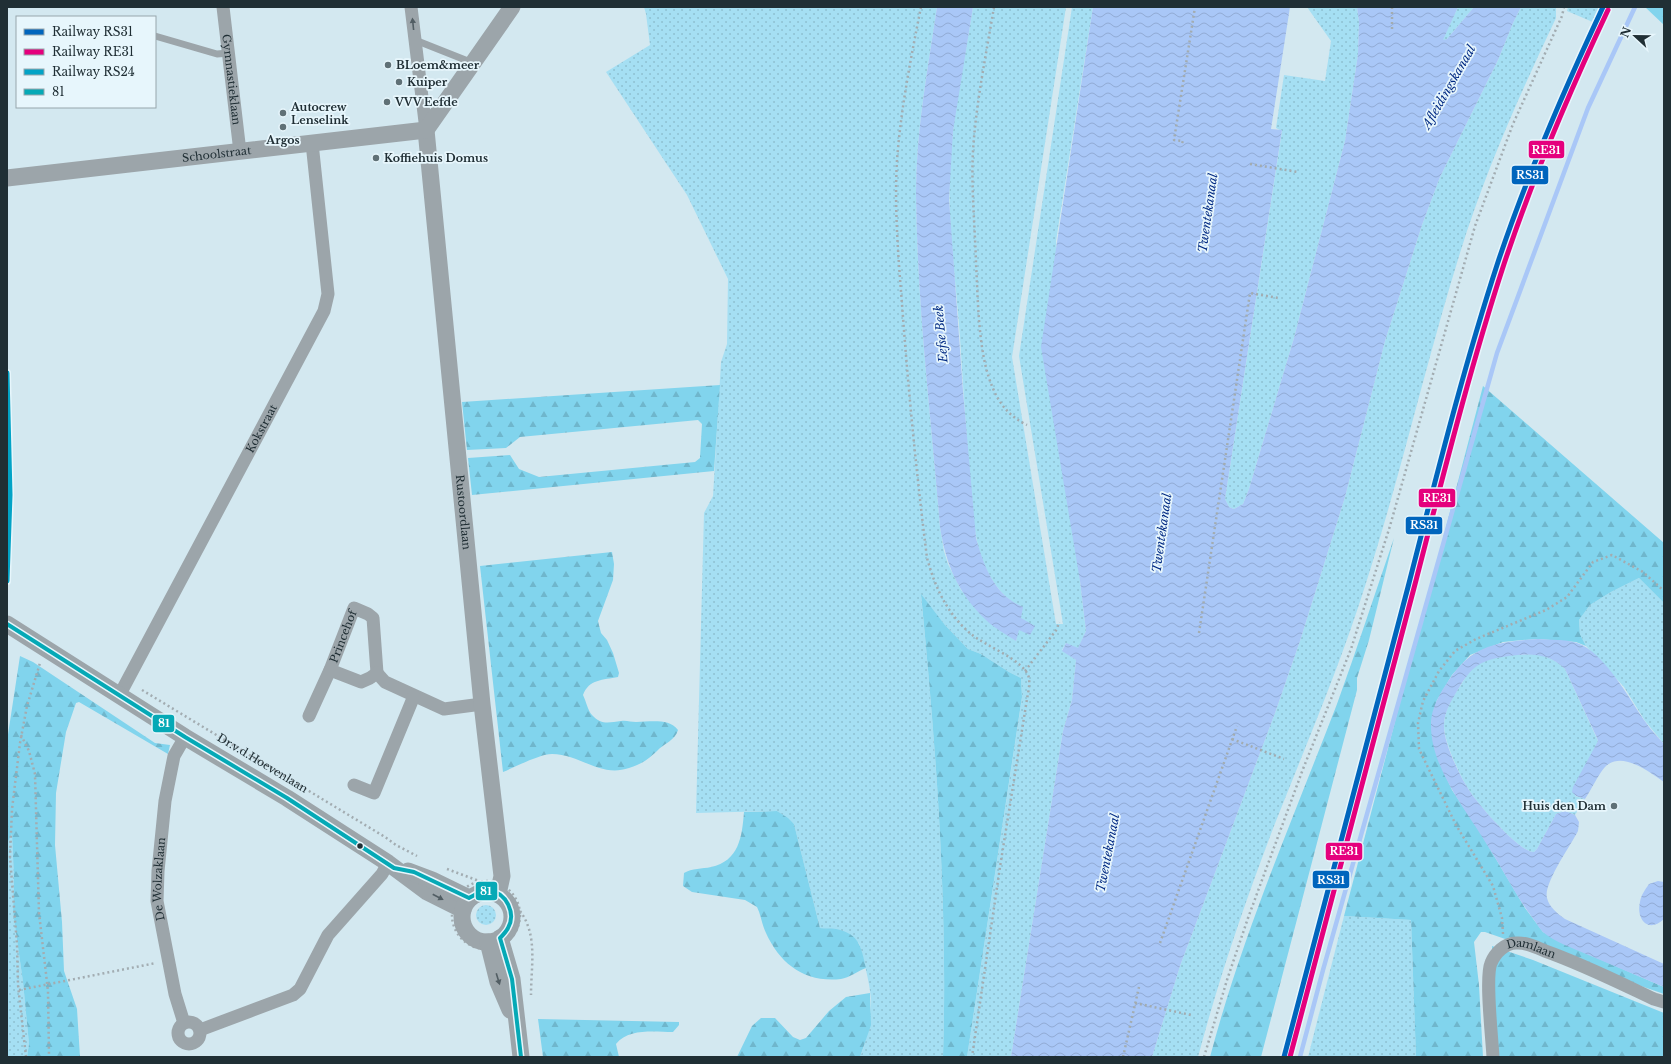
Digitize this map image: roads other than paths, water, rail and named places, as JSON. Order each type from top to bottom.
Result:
[{"type":"street","name":"Gymnastieklaan","points":[[224,7],[240,152]]},
{"type":"street","points":[[412,7],[426,130]]},
{"type":"street","points":[[426,130],[512,7]]},
{"type":"street","name":"Schoolstraat","points":[[7,178],[426,130]]},
{"type":"street","name":"Rustoordlaan","points":[[426,130],[482,704],[502,876],[499,889]]},
{"type":"street","name":"Kokstraat","points":[[119,696],[324,311],[328,294],[312,143]]},
{"type":"street","name":"Princehof","points":[[309,716],[330,670],[354,608],[368,614],[373,618],[377,673],[361,682],[330,670]]},
{"type":"street","name":"Dr.v.d.Hoevenlaan","points":[[7,624],[119,696],[287,798],[391,865],[427,892],[461,902]]},
{"type":"street","points":[[377,673],[386,682],[444,709],[482,704]]},
{"type":"street","points":[[354,785],[374,792],[414,696]]},
{"type":"street","name":"De Wolzaklaan","points":[[185,737],[174,756],[163,813],[157,901],[175,994],[184,1023],[179,1028],[178,1033],[182,1042],[192,1044],[200,1037],[200,1030]]},
{"type":"street","points":[[184,1023],[191,1021],[196,1023],[200,1030],[293,995],[300,989],[328,934],[391,865]]},
{"type":"street","points":[[495,944],[509,929],[512,917],[509,905],[499,889],[490,892],[483,892],[461,902],[462,922],[467,932],[476,939],[495,944],[512,979],[521,1057]]},
{"type":"street","name":"Damlaan","points":[[1494,1057],[1489,970],[1495,956],[1502,948],[1515,942],[1533,946],[1590,969],[1654,999],[1664,1002]]},
{"type":"lane","points":[[156,36],[218,54],[229,53]]},
{"type":"lane","points":[[415,40],[473,63]]},
{"type":"water","name":"Eefse Beek","points":[[937,7],[973,7],[953,131],[949,199],[963,391],[976,538],[987,569],[997,587],[1013,602],[1023,607],[1021,618],[1035,626],[1030,635],[1019,630],[1016,641],[989,623],[976,610],[961,589],[950,566],[940,527],[922,319],[916,193],[920,123]]},
{"type":"water","points":[[1093,7],[1290,7],[1271,129],[1282,130],[1225,499],[1229,507],[1234,509],[1243,504],[1249,489],[1294,338],[1345,141],[1358,54],[1359,22],[1357,7],[1458,7],[1443,40],[1447,39],[1474,7],[1521,7],[1498,60],[1440,177],[1422,225],[1385,341],[1345,497],[1300,641],[1275,713],[1180,966],[1152,1057],[1011,1057],[1063,731],[1072,700],[1076,660],[1062,651],[1066,643],[1078,648],[1086,631],[1080,581],[1041,347]]},
{"type":"water","points":[[1538,639],[1563,640],[1577,643],[1587,648],[1606,665],[1646,723],[1664,744],[1664,782],[1635,764],[1619,761],[1612,762],[1605,767],[1599,774],[1585,799],[1576,796],[1572,792],[1573,787],[1598,741],[1565,669],[1552,660],[1539,655],[1517,655],[1492,659],[1480,664],[1470,673],[1460,686],[1449,705],[1444,720],[1444,732],[1449,750],[1462,779],[1475,799],[1510,837],[1519,845],[1528,850],[1534,852],[1537,849],[1556,814],[1565,811],[1575,815],[1579,822],[1578,831],[1553,874],[1547,892],[1548,901],[1554,910],[1565,919],[1664,964],[1664,987],[1553,939],[1543,932],[1521,901],[1461,805],[1443,773],[1437,757],[1432,740],[1431,718],[1442,690],[1458,668],[1477,652],[1488,647],[1511,642]]},
{"type":"water","points":[[1658,881],[1664,882],[1664,919],[1653,925],[1648,925],[1644,922],[1640,914],[1639,908],[1641,899],[1649,884]]},
{"type":"waterway","points":[[1300,1057],[1323,970],[1497,353],[1588,108],[1635,7]]},
{"type":"rail line","name":"RS31","points":[[1284,1057],[1450,424],[1485,302],[1521,197],[1560,101],[1603,7]]},
{"type":"rail line","name":"RE31","points":[[1290,1057],[1456,426],[1491,304],[1539,167],[1579,72],[1608,10]]},
{"type":"rail line","name":"RS24","points":[[7,373],[10,495],[7,581]]},
{"type":"place","name":"BLoem&meer","points":[[388,65]]},
{"type":"place","name":"Kuiper","points":[[399,82]]},
{"type":"place","name":"VVV Eefde","points":[[387,102]]},
{"type":"place","name":"Autocrew Lenselink","points":[[283,113]]},
{"type":"place","name":"Argos","points":[[283,127]]},
{"type":"place","name":"Koffiehuis Domus","points":[[376,158]]},
{"type":"place","name":"Huis den Dam","points":[[1614,806]]},
{"type":"water label","name":"Afleidingskanaal","points":[[1449,87]]},
{"type":"water label","name":"Twentekanaal","points":[[1208,213]]},
{"type":"water label","name":"Twentekanaal","points":[[1162,533]]},
{"type":"water label","name":"Twentekanaal","points":[[1108,853]]}]
